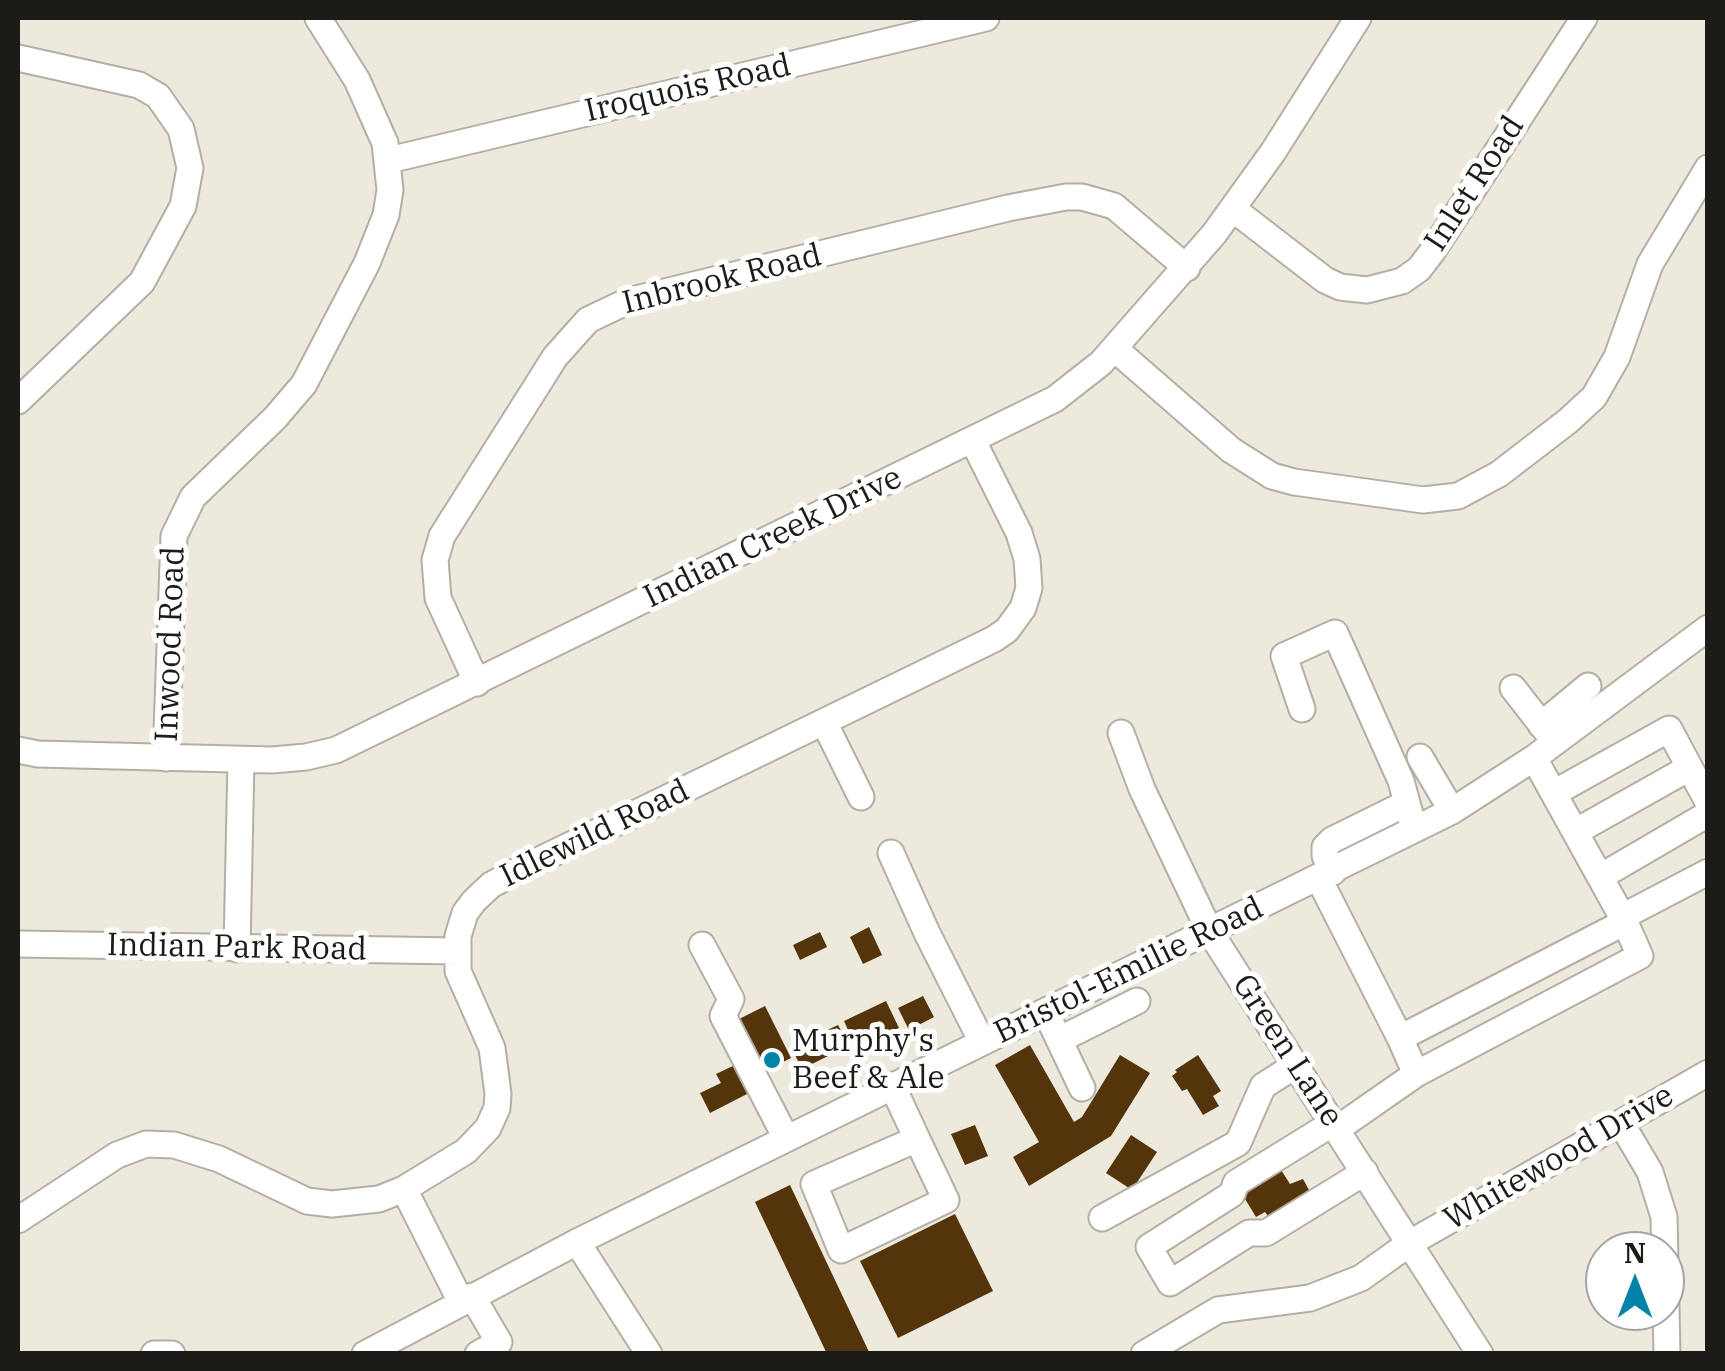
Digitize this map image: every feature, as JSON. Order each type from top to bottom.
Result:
[{"type":"street","name":"Inwood Road","points":[[166,758],[174,536],[193,497],[275,418],[304,384],[378,238],[390,190],[389,160],[373,111],[318,18]]},
{"type":"street","name":"Iroquois Road","points":[[389,160],[986,18]]},
{"type":"street","name":"Indian Creek Drive","points":[[18,750],[38,754],[241,760],[306,757],[336,750],[1055,399],[1078,384],[1114,349],[1233,210],[1358,18]]},
{"type":"street","name":"Inlet Road","points":[[1233,210],[1340,287],[1367,290],[1402,281],[1432,252],[1584,18]]},
{"type":"street","points":[[18,58],[139,85],[158,96],[180,128],[190,168],[183,206],[142,282],[18,400]]},
{"type":"street","points":[[1114,349],[1232,450],[1272,476],[1423,500],[1458,496],[1499,474],[1568,422],[1594,396],[1617,357],[1650,264],[1708,168]]},
{"type":"street","name":"Inbrook Road","points":[[477,683],[438,598],[435,560],[442,536],[555,357],[588,320],[628,301],[1066,197],[1114,206],[1186,268]]},
{"type":"street","name":"Idlewild Road","points":[[457,951],[465,913],[492,885],[994,639],[1016,620],[1029,588],[1027,558],[973,441]]},
{"type":"street","name":"Bristol-Emilie Road","points":[[365,1354],[411,1343],[466,1299],[577,1242],[1452,811],[1708,628]]},
{"type":"street","points":[[1302,709],[1284,656],[1335,633],[1402,781],[1416,830]]},
{"type":"street","points":[[1544,742],[1588,686]]},
{"type":"street","points":[[1365,1172],[1266,1234],[1249,1233],[1170,1284],[1149,1247],[1232,1194],[1236,1183],[1416,1074],[1640,956],[1554,793],[1544,742],[1513,688]]},
{"type":"street","points":[[824,722],[860,797]]},
{"type":"street","points":[[1554,793],[1668,730],[1708,802]]},
{"type":"street","name":"Green Lane","points":[[1121,733],[1142,790],[1210,932],[1480,1354]]},
{"type":"street","points":[[1420,757],[1452,811]]},
{"type":"street","points":[[237,949],[241,760]]},
{"type":"street","points":[[1575,832],[1690,768]]},
{"type":"street","points":[[1407,803],[1332,840],[1325,847],[1325,856],[1326,876],[1416,1074]]},
{"type":"street","points":[[1600,877],[1708,814]]},
{"type":"street","points":[[891,853],[982,1042]]},
{"type":"street","points":[[1400,1038],[1708,872]]},
{"type":"street","name":"Indian Park Road","points":[[18,944],[457,951]]},
{"type":"street","points":[[702,945],[731,999],[723,1016],[786,1138]]},
{"type":"street","points":[[18,1220],[118,1155],[146,1144],[174,1145],[218,1159],[307,1200],[355,1204],[404,1189],[466,1151],[488,1128],[497,1108],[498,1083],[492,1048],[462,984],[457,951]]},
{"type":"street","points":[[1059,1040],[1137,1001]]},
{"type":"street","points":[[1045,1011],[1082,1088]]},
{"type":"street","points":[[1102,1218],[1238,1143],[1263,1086],[1296,1064]]},
{"type":"street","name":"Whitewood Drive","points":[[1144,1354],[1218,1310],[1310,1298],[1362,1278],[1410,1243],[1708,1072]]},
{"type":"street","points":[[892,1086],[946,1200],[841,1250],[814,1184],[916,1139]]},
{"type":"street","points":[[1620,1123],[1650,1172],[1664,1217],[1666,1354]]},
{"type":"street","points":[[404,1189],[494,1350]]},
{"type":"street","points":[[577,1242],[649,1354]]},
{"type":"street","points":[[154,1354],[172,1354]]},
{"type":"building","points":[[869,927],[882,955],[863,964],[850,937]]},
{"type":"building","points":[[820,932],[827,947],[800,960],[793,945]]},
{"type":"building","points":[[923,996],[934,1017],[909,1030],[898,1008]]},
{"type":"building","points":[[886,1001],[899,1028],[856,1048],[844,1021]]},
{"type":"building","points":[[765,1006],[791,1058],[765,1071],[739,1019]]},
{"type":"building","points":[[838,1025],[845,1038],[828,1046],[821,1033]]},
{"type":"building","points":[[819,1038],[828,1056],[802,1069],[793,1051]]},
{"type":"building","points":[[1030,1045],[1074,1122],[1082,1117],[1120,1055],[1150,1073],[1111,1136],[1029,1186],[1013,1157],[1039,1142],[995,1065]]},
{"type":"building","points":[[1198,1055],[1221,1091],[1213,1096],[1219,1106],[1203,1115],[1187,1089],[1182,1091],[1172,1076]]},
{"type":"building","points":[[735,1065],[749,1093],[710,1113],[700,1093],[721,1083],[716,1074]]},
{"type":"building","points":[[975,1125],[988,1156],[965,1165],[951,1134]]},
{"type":"building","points":[[1131,1135],[1157,1152],[1132,1190],[1106,1173]]},
{"type":"building","points":[[1278,1165],[1290,1184],[1303,1179],[1309,1190],[1303,1194],[1305,1198],[1271,1220],[1265,1212],[1256,1217],[1239,1189]]},
{"type":"building","points":[[790,1185],[870,1354],[827,1354],[755,1202]]},
{"type":"building","points":[[955,1214],[993,1291],[898,1338],[860,1261]]},
{"type":"place","name":"Murphy's Beef & Ale","points":[[772,1060]]}]
